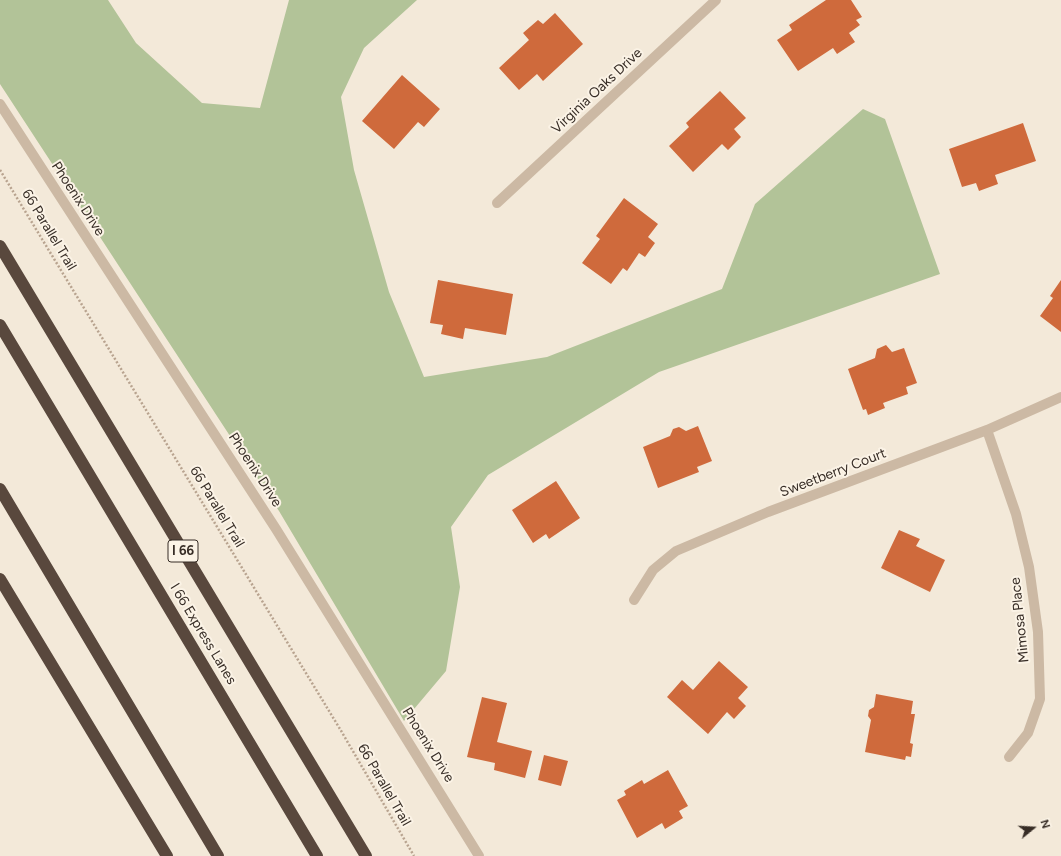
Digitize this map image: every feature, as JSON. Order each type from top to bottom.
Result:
[{"type":"highway","name":"I 66","points":[[0,246],[366,856]]},
{"type":"highway","name":"I 66 Express Lanes","points":[[0,325],[317,856]]},
{"type":"highway","points":[[0,489],[218,856]]},
{"type":"highway","points":[[0,579],[167,856]]},
{"type":"street","name":"Virginia Oaks Drive","points":[[497,203],[716,0]]},
{"type":"street","name":"Phoenix Drive","points":[[0,104],[276,529],[479,856]]},
{"type":"street","name":"Sweetberry Court","points":[[634,600],[653,570],[676,551],[775,510],[987,430],[1061,397]]},
{"type":"street","name":"Mimosa Place","points":[[987,430],[1016,514],[1029,567],[1038,632],[1040,699],[1028,733],[1009,757]]},
{"type":"path","name":"66 Parallel Trail","points":[[0,170],[340,729],[414,856]]},
{"type":"green space","points":[[0,0],[108,0],[136,43],[202,103],[260,108],[289,0],[417,0],[364,48],[341,97],[354,170],[389,292],[424,377],[547,357],[722,289],[755,204],[863,109],[885,119],[940,274],[659,372],[488,475],[451,527],[460,587],[446,671],[404,721],[279,511],[0,84]]},
{"type":"building","points":[[826,0],[851,0],[862,17],[856,20],[860,25],[849,33],[855,42],[837,54],[833,48],[798,71],[777,40],[792,30],[789,25]]},
{"type":"building","points":[[555,13],[583,44],[543,81],[537,74],[519,90],[499,68],[529,40],[523,33],[538,20],[543,24]]},
{"type":"building","points":[[402,75],[440,109],[424,127],[418,122],[394,149],[362,121]]},
{"type":"building","points":[[720,91],[746,118],[734,129],[741,137],[728,150],[722,144],[693,172],[669,146],[689,127],[686,123]]},
{"type":"building","points":[[1023,123],[1036,161],[995,175],[998,184],[979,191],[976,183],[962,187],[949,149]]},
{"type":"building","points":[[624,198],[658,224],[648,237],[655,243],[645,257],[639,253],[627,271],[623,268],[611,284],[582,263],[600,239],[596,236]]},
{"type":"building","points":[[438,280],[513,294],[506,335],[465,328],[463,339],[441,334],[443,325],[430,323]]},
{"type":"building","points":[[1061,280],[1061,332],[1040,316],[1053,298],[1050,296]]},
{"type":"building","points":[[886,345],[892,352],[904,348],[917,383],[906,387],[908,394],[883,403],[885,408],[868,415],[866,409],[863,410],[848,369],[875,358],[877,349]]},
{"type":"building","points":[[698,426],[712,461],[697,467],[699,472],[658,488],[643,447],[670,436],[673,429],[679,427],[686,431]]},
{"type":"building","points":[[556,481],[580,518],[549,539],[546,534],[533,543],[512,510]]},
{"type":"building","points":[[899,530],[920,539],[916,546],[945,560],[930,592],[881,568]]},
{"type":"building","points":[[719,661],[748,687],[738,698],[746,706],[734,719],[727,712],[708,734],[667,697],[682,680],[693,690]]},
{"type":"building","points":[[876,694],[913,701],[911,714],[915,714],[910,743],[913,744],[911,757],[906,756],[905,760],[865,752],[871,720],[868,716],[869,710],[874,707]]},
{"type":"building","points":[[482,697],[507,703],[497,742],[532,751],[525,778],[494,770],[495,763],[467,757]]},
{"type":"building","points":[[544,755],[568,761],[561,786],[538,780]]},
{"type":"building","points":[[668,770],[688,806],[679,811],[683,818],[665,829],[662,823],[637,838],[617,800],[626,795],[624,791],[642,780],[644,784]]}]
